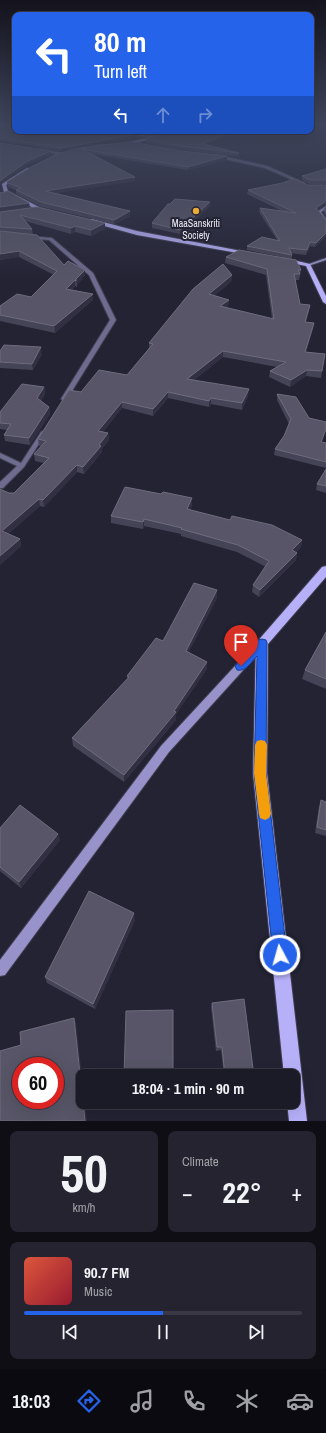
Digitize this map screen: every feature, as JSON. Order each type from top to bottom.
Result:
[{"type":"main road","points":[[16,176],[4,185],[6,192],[39,209],[53,212]]},
{"type":"main road","points":[[88,220],[137,233],[253,254]]},
{"type":"main road","points":[[277,259],[308,264],[326,302]]},
{"type":"main road","points":[[292,1069],[260,773],[262,643],[326,570]]},
{"type":"main road","points":[[297,1109],[298,1121]]},
{"type":"street","points":[[287,176],[308,186]]},
{"type":"street","points":[[326,206],[319,212],[326,222]]},
{"type":"street","points":[[31,210],[39,209]]},
{"type":"street","points":[[21,236],[50,239],[91,274],[113,320],[62,402]]},
{"type":"street","points":[[308,264],[326,259]]},
{"type":"street","points":[[0,486],[22,466],[46,428]]},
{"type":"street","points":[[0,455],[22,466]]},
{"type":"street","points":[[0,970],[165,748],[262,643]]},
{"type":"building","points":[[0,176],[6,176],[0,181]]},
{"type":"building","points":[[16,176],[135,177],[45,191],[130,211],[114,220],[41,202],[16,190],[21,188],[7,182]]},
{"type":"building","points":[[303,176],[326,176],[326,180],[310,180]]},
{"type":"building","points":[[294,179],[308,185],[326,185],[326,201],[316,208],[326,220],[326,233],[316,243],[310,242],[307,250],[289,248],[292,255],[247,246],[262,237],[280,241],[260,208],[296,213],[248,190],[287,182],[285,182]]},
{"type":"building","points":[[8,191],[29,203],[0,207],[0,192]]},
{"type":"building","points":[[175,199],[210,202],[180,230],[152,223],[168,204]]},
{"type":"building","points":[[37,207],[105,223],[91,230],[75,226],[71,228],[20,215],[32,229],[0,227],[0,212]]},
{"type":"building","points":[[0,231],[37,235],[64,265],[68,261],[85,270],[76,279],[76,281],[75,280],[66,289],[93,294],[54,326],[0,315],[0,306],[17,294],[31,297],[57,271],[19,251],[0,254]]},
{"type":"building","points":[[239,250],[296,260],[301,270],[298,270],[300,274],[294,274],[300,304],[310,305],[305,322],[314,323],[305,352],[325,354],[322,371],[307,370],[291,380],[270,371],[286,362],[223,351],[187,379],[249,389],[242,403],[211,398],[209,401],[168,392],[153,409],[122,402],[98,431],[108,433],[99,445],[101,446],[83,467],[77,465],[43,500],[39,499],[2,531],[20,539],[0,556],[0,489],[9,493],[14,493],[49,458],[34,454],[46,441],[38,439],[69,390],[81,392],[99,370],[127,375],[153,344],[149,343],[193,289],[223,264],[232,275],[209,294],[229,300],[220,306],[274,319],[267,269],[226,257]]},
{"type":"building","points":[[4,345],[41,347],[32,364],[0,362],[0,351]]},
{"type":"building","points":[[22,384],[44,387],[37,398],[49,407],[29,438],[4,435],[11,424],[0,423],[0,412]]},
{"type":"building","points":[[277,394],[296,397],[309,418],[326,422],[326,429],[321,442],[326,443],[326,462],[275,449],[284,436],[291,419]]},
{"type":"building","points":[[326,469],[326,486],[317,484]]},
{"type":"building","points":[[125,487],[161,494],[163,492],[192,498],[187,509],[230,520],[232,516],[272,525],[302,540],[292,550],[297,553],[260,590],[253,585],[269,561],[238,545],[181,529],[182,528],[144,519],[143,522],[111,516]]},
{"type":"building","points":[[194,583],[217,590],[186,651],[207,662],[174,711],[176,712],[124,775],[72,738],[129,677],[127,676],[156,638],[163,641]]},
{"type":"building","points":[[326,632],[326,679],[305,670]]},
{"type":"building","points":[[321,800],[326,802],[326,830],[317,827]]},
{"type":"building","points":[[20,805],[58,834],[19,882],[0,867],[0,828]]},
{"type":"building","points":[[89,891],[134,913],[93,1004],[45,977]]},
{"type":"building","points":[[244,999],[253,1069],[224,1069],[222,1047],[217,1047],[212,1003]]},
{"type":"building","points":[[173,1010],[173,1069],[124,1069],[126,1011]]},
{"type":"building","points":[[74,1018],[79,1069],[76,1069],[76,1109],[84,1109],[85,1121],[0,1121],[0,1051],[21,1045],[20,1032]]},
{"type":"slow traffic","points":[[261,745],[260,773],[265,814]]},
{"type":"place","name":"MaaSanskriti Society","points":[[196,211]]},
{"type":"route","points":[[241,666],[262,643],[260,773],[280,955]]}]
